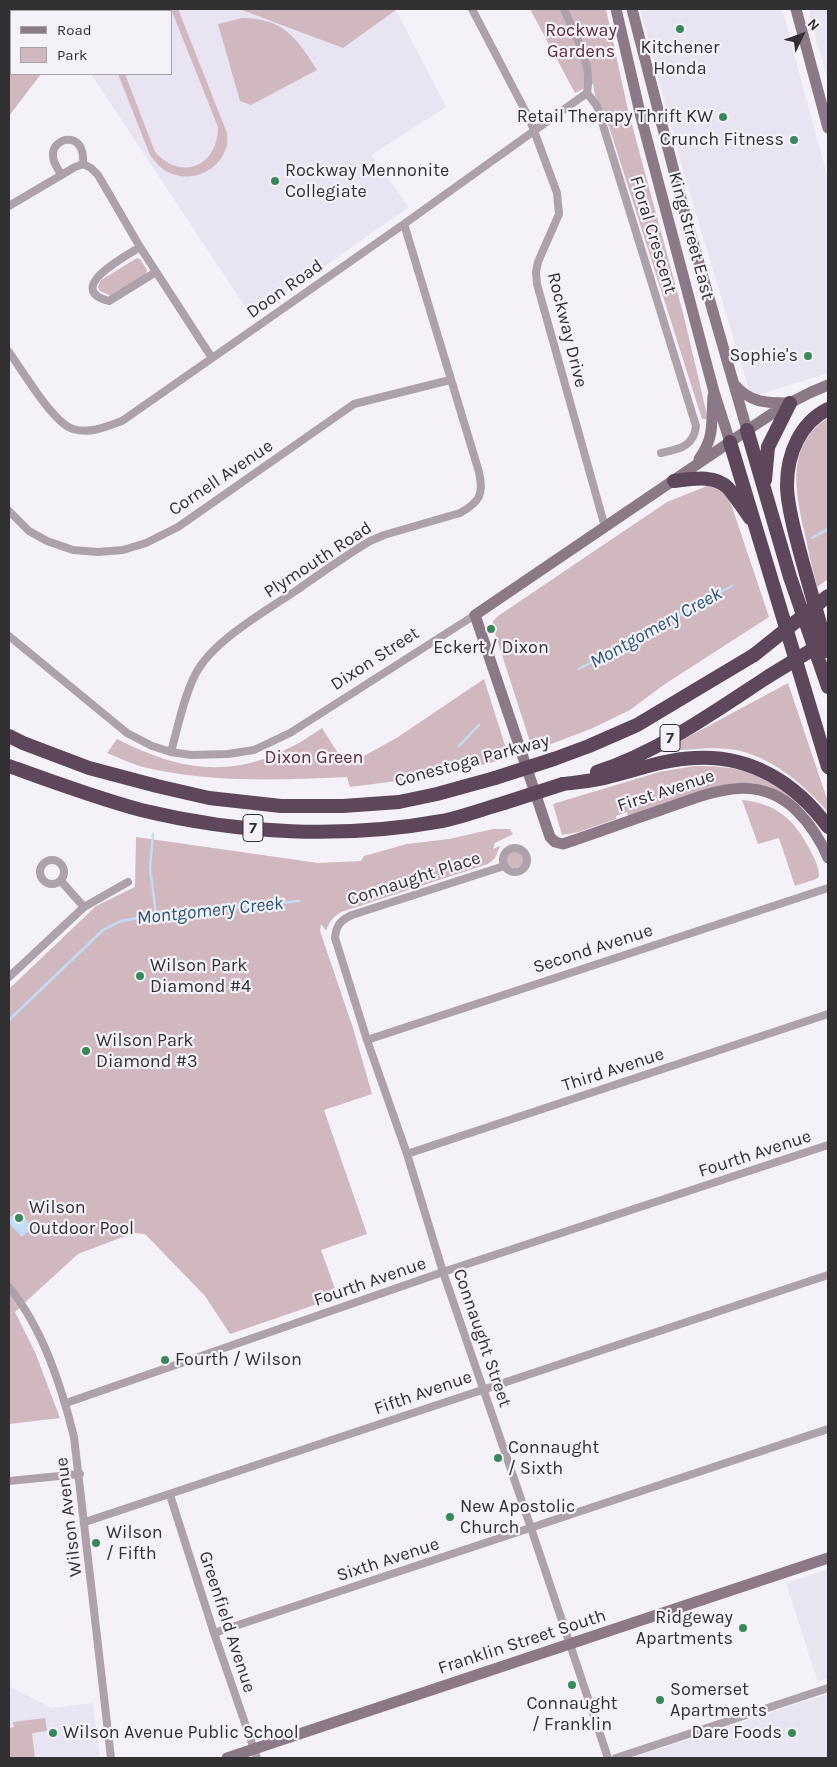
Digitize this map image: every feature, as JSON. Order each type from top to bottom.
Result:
[{"type":"highway","points":[[764,488],[768,447],[790,403]]},
{"type":"highway","points":[[828,409],[820,413],[799,434],[789,466],[787,485],[789,504],[802,562],[828,651]]},
{"type":"highway","points":[[747,430],[790,577],[828,686]]},
{"type":"highway","points":[[730,442],[828,767]]},
{"type":"highway","points":[[674,481],[702,478],[720,482],[728,488],[756,526]]},
{"type":"highway","points":[[754,655],[828,596]]},
{"type":"highway","name":"Conestoga Parkway","points":[[9,736],[89,768],[209,798],[281,806],[343,806],[399,802],[495,778],[554,759],[637,725],[828,609]]},
{"type":"highway","name":"7","points":[[9,766],[80,792],[142,810],[199,822],[264,830],[328,832],[394,828],[443,821],[563,784],[648,751],[694,725],[828,640]]},
{"type":"highway","points":[[563,784],[606,778],[672,761],[694,758],[718,758],[757,768],[777,778],[811,805],[828,827]]},
{"type":"street","name":"Rockway Drive","points":[[472,9],[534,130],[557,193],[559,214],[538,262],[536,272],[537,284],[604,527]]},
{"type":"street","points":[[564,9],[588,68],[587,93]]},
{"type":"street","name":"King Street East","points":[[616,9],[641,117],[714,392],[730,442]]},
{"type":"street","name":"King Street East","points":[[632,9],[686,218],[747,430]]},
{"type":"street","points":[[796,9],[828,128]]},
{"type":"street","name":"Doon Road","points":[[9,352],[54,415],[65,425],[83,430],[97,430],[122,421],[404,224],[587,93]]},
{"type":"street","name":"Floral Crescent","points":[[587,93],[598,106],[696,426],[696,432],[682,448],[661,453]]},
{"type":"street","points":[[61,174],[52,155],[53,149],[64,140],[71,139],[82,148],[84,154],[83,164]]},
{"type":"street","points":[[9,206],[61,174],[83,164]]},
{"type":"street","points":[[83,164],[91,168],[98,175],[140,247],[212,358]]},
{"type":"street","name":"Plymouth Road","points":[[171,752],[181,712],[195,674],[224,641],[370,541],[384,535],[460,513],[477,501],[482,485],[404,224]]},
{"type":"street","points":[[140,247],[100,272],[95,280],[95,294],[101,299],[109,301],[156,272]]},
{"type":"street","name":"Cornell Avenue","points":[[9,511],[29,531],[47,541],[72,550],[98,552],[123,550],[146,544],[178,527],[354,404],[450,380]]},
{"type":"street","points":[[733,382],[742,393],[765,403],[790,403]]},
{"type":"street","name":"Dixon Street","points":[[9,636],[127,733],[152,746],[171,752],[192,755],[228,754],[254,750],[290,733],[475,615],[747,430],[790,403],[828,385]]},
{"type":"street","points":[[690,470],[708,448],[711,437],[714,392]]},
{"type":"street","name":"First Avenue","points":[[475,615],[550,837],[555,842],[563,844],[708,794],[740,787],[759,789],[774,794],[788,802],[812,828],[824,847],[828,858]]},
{"type":"street","name":"Connaught Place","points":[[337,926],[345,918],[352,915],[504,866]]},
{"type":"street","points":[[61,880],[84,907]]},
{"type":"street","points":[[9,977],[84,907],[128,882]]},
{"type":"street","name":"Second Avenue","points":[[367,1040],[828,888]]},
{"type":"street","name":"Connaught Street","points":[[337,926],[335,938],[367,1040],[407,1154],[443,1272],[608,1758]]},
{"type":"street","name":"Third Avenue","points":[[407,1154],[828,1014]]},
{"type":"street","name":"Fourth Avenue","points":[[66,1403],[443,1272],[828,1145]]},
{"type":"street","name":"Fifth Avenue","points":[[85,1522],[828,1275]]},
{"type":"street","name":"Wilson Avenue","points":[[9,1287],[24,1308],[47,1353],[66,1403],[74,1437],[80,1474],[110,1758]]},
{"type":"street","name":"Sixth Avenue","points":[[214,1633],[828,1430]]},
{"type":"street","points":[[9,1481],[80,1474]]},
{"type":"street","name":"Greenfield Avenue","points":[[170,1495],[214,1633],[256,1754]]},
{"type":"street","name":"Franklin Street South","points":[[227,1758],[256,1754],[569,1644],[828,1558]]},
{"type":"street","points":[[616,1758],[828,1688]]},
{"type":"shaded area","name":"Rockway Mennonite Collegiate","points":[[239,9],[343,47],[396,10],[446,107],[371,155],[409,207],[252,317],[92,75],[172,75],[172,10],[83,10]]},
{"type":"shaded area","points":[[640,9],[782,9],[828,179],[828,373],[757,395],[749,390],[682,167]]},
{"type":"shaded area","points":[[809,9],[828,9],[828,82],[812,24]]},
{"type":"shaded area","points":[[828,1569],[828,1678],[818,1682],[786,1583]]},
{"type":"shaded area","name":"Wilson Avenue Public School","points":[[9,1686],[51,1708],[93,1703],[100,1758],[9,1758]]},
{"type":"shaded area","points":[[828,1694],[828,1758],[631,1758]]},
{"type":"green space","points":[[9,9],[84,9],[10,10],[10,75],[40,75],[9,116]]},
{"type":"green space","points":[[178,9],[227,133],[227,145],[219,161],[205,172],[197,175],[179,176],[167,172],[150,155],[118,75],[125,75],[155,152],[165,161],[176,166],[196,165],[205,160],[212,152],[218,127],[171,10]]},
{"type":"green space","points":[[239,9],[396,9],[396,10],[343,48]]},
{"type":"green space","name":"Rockway Gardens","points":[[530,9],[606,9],[628,110],[683,313],[708,419],[702,419],[605,114],[595,96],[593,84],[575,93]]},
{"type":"green space","points":[[242,18],[268,22],[287,32],[303,48],[317,70],[251,105],[240,101],[218,24]]},
{"type":"green space","points":[[137,258],[140,259],[147,270],[146,275],[111,296],[100,291],[98,287],[101,280]]},
{"type":"green space","points":[[828,418],[828,579],[817,587],[798,499],[797,469],[805,441]]},
{"type":"green space","points":[[707,486],[720,491],[730,501],[769,617],[665,684],[630,710],[593,728],[533,751],[493,627],[493,621],[667,502]]},
{"type":"green space","name":"Dixon Green","points":[[484,679],[509,758],[444,775],[350,787],[347,777],[247,779],[172,773],[142,767],[107,753],[117,739],[160,758],[202,767],[223,767],[266,758],[298,744],[322,728],[346,766],[398,737]]},
{"type":"green space","points":[[788,683],[828,802],[828,812],[789,775],[754,755],[722,748],[660,752]]},
{"type":"green space","points":[[694,766],[725,767],[756,774],[778,785],[802,805],[799,806],[772,788],[758,784],[732,784],[703,791],[628,816],[627,812],[616,816],[616,819],[579,832],[562,835],[553,804],[659,772]]},
{"type":"green space","points":[[742,800],[774,809],[790,821],[813,855],[819,877],[795,886],[779,838],[758,844]]},
{"type":"green space","points":[[493,829],[510,829],[513,834],[495,843],[493,849],[500,846],[495,858],[488,864],[341,912],[328,925],[326,931],[321,924],[320,931],[353,1028],[372,1094],[324,1110],[367,1234],[321,1250],[338,1297],[230,1334],[205,1296],[145,1234],[133,1233],[78,1254],[15,1312],[35,1352],[60,1418],[9,1424],[9,989],[96,906],[135,887],[136,837],[318,863],[361,861],[364,856],[407,844],[449,839]]},
{"type":"green space","points":[[511,850],[519,850],[524,855],[522,866],[511,868],[506,863],[506,855]]},
{"type":"green space","points":[[45,1718],[47,1731],[32,1733],[35,1758],[9,1758],[9,1728],[14,1727],[13,1722]]},
{"type":"water","points":[[18,1211],[33,1227],[22,1237],[9,1223],[9,1219]]},
{"type":"waterway","name":"Montgomery Creek","points":[[812,538],[828,529]]},
{"type":"waterway","name":"Montgomery Creek","points":[[579,669],[732,586]]},
{"type":"waterway","name":"Montgomery Creek","points":[[459,746],[479,725]]},
{"type":"waterway","points":[[153,834],[150,868],[156,915]]},
{"type":"waterway","name":"Montgomery Creek","points":[[9,1020],[103,930],[121,921],[156,915],[299,901]]},
{"type":"place","name":"Kitchener Honda","points":[[680,29]]},
{"type":"place","name":"Retail Therapy Thrift KW","points":[[723,117]]},
{"type":"place","name":"Crunch Fitness","points":[[794,140]]},
{"type":"place","name":"Rockway Mennonite Collegiate","points":[[275,181]]},
{"type":"place","name":"Sophie's","points":[[808,356]]},
{"type":"place","name":"Eckert / Dixon","points":[[491,629]]},
{"type":"place","name":"Wilson Park Diamond #4","points":[[140,976]]},
{"type":"place","name":"Wilson Park Diamond #3","points":[[86,1051]]},
{"type":"place","name":"Wilson Outdoor Pool","points":[[19,1218]]},
{"type":"place","name":"Fourth / Wilson","points":[[165,1360]]},
{"type":"place","name":"Connaught / Sixth","points":[[498,1458]]},
{"type":"place","name":"New Apostolic Church","points":[[450,1517]]},
{"type":"place","name":"Wilson / Fifth","points":[[96,1543]]},
{"type":"place","name":"Ridgeway Apartments","points":[[743,1628]]},
{"type":"place","name":"Connaught / Franklin","points":[[572,1685]]},
{"type":"place","name":"Somerset Apartments","points":[[660,1700]]},
{"type":"place","name":"Wilson Avenue Public School","points":[[53,1733]]},
{"type":"place","name":"Dare Foods","points":[[792,1733]]}]
